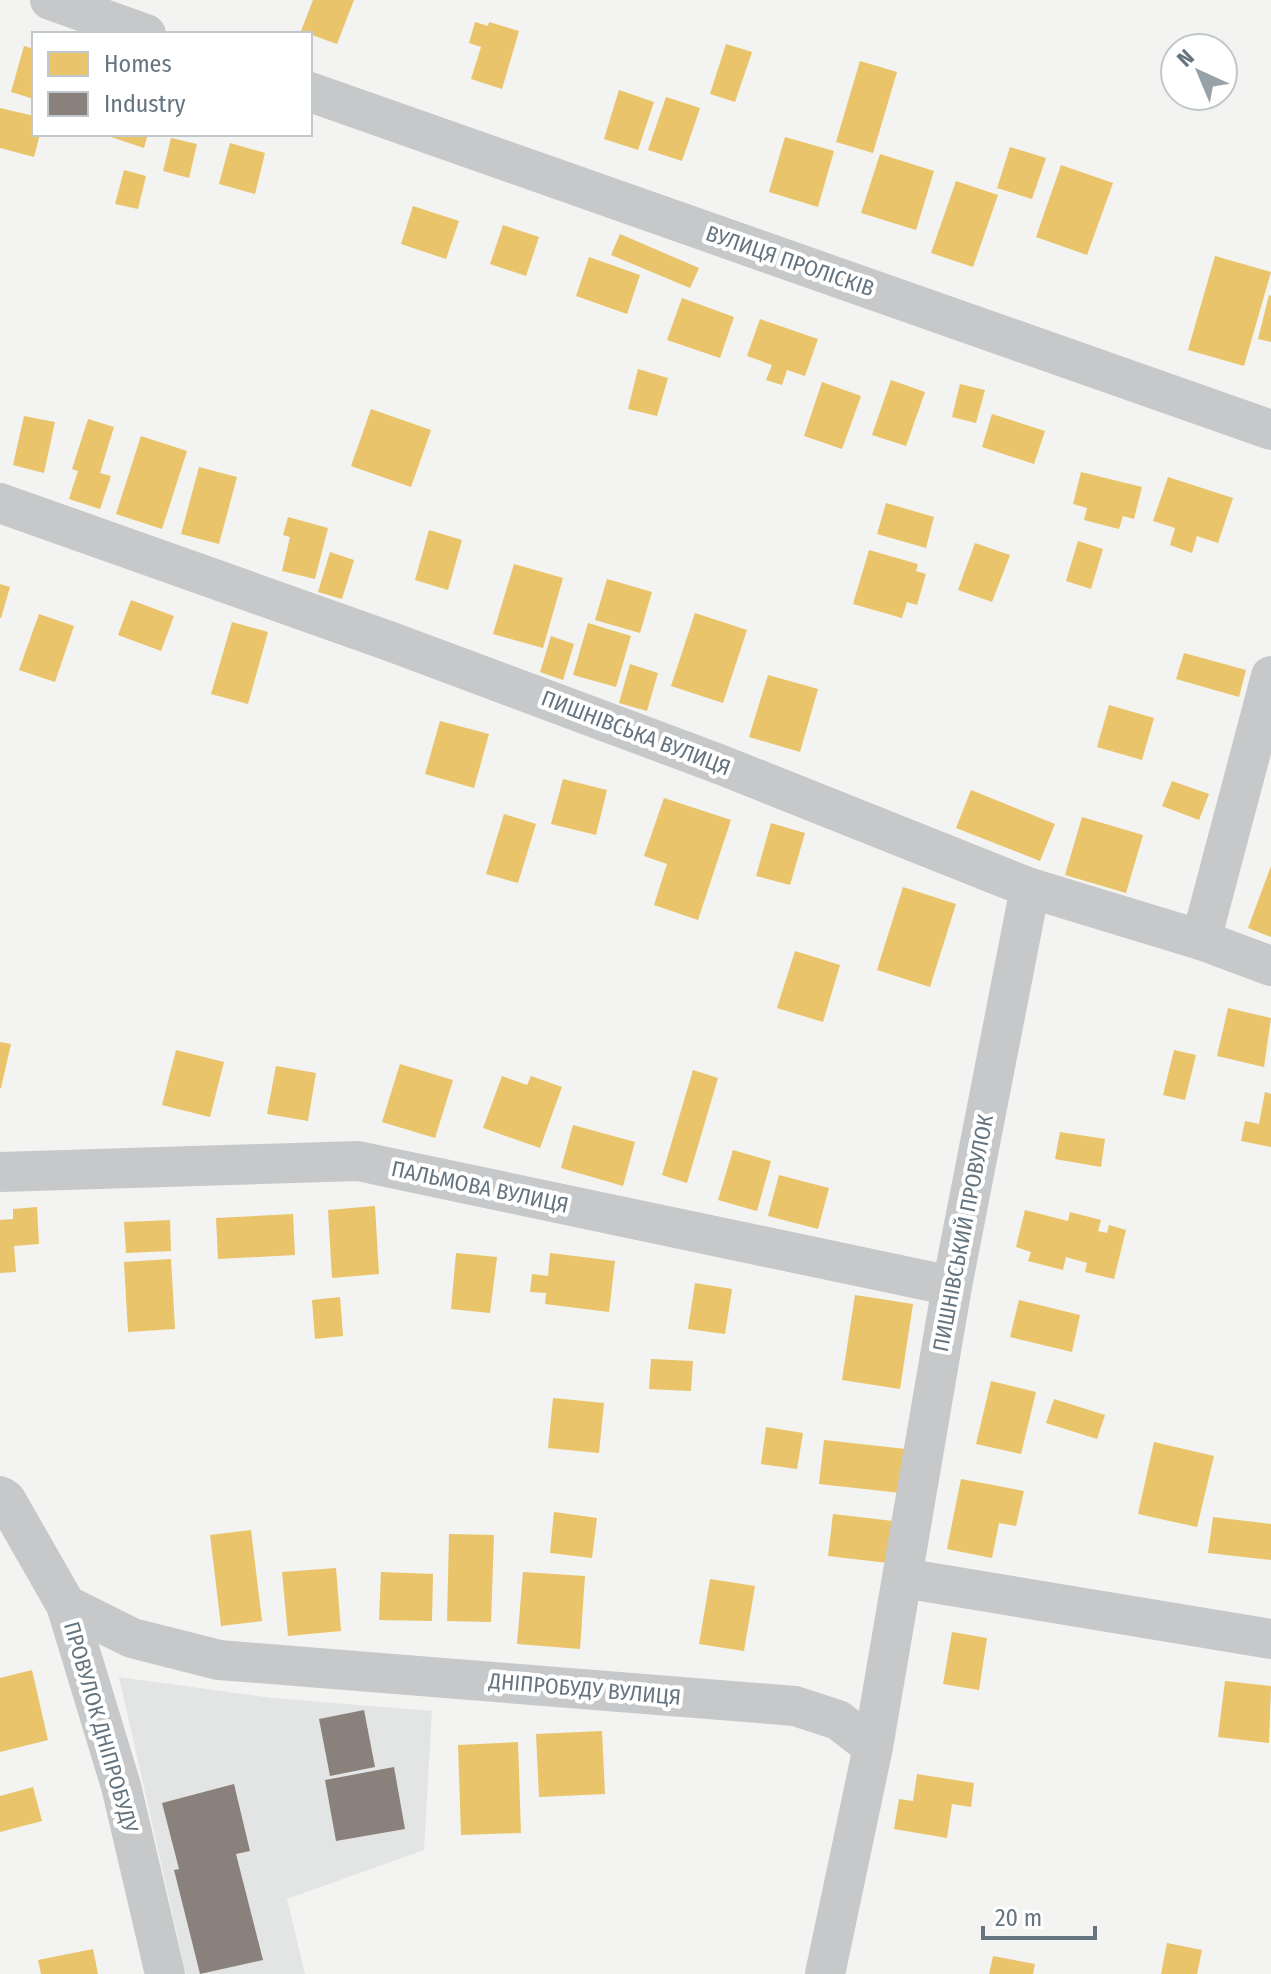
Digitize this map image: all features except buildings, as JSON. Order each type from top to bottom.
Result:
[{"type":"street","points":[[50,0],[140,32]]},
{"type":"street","name":"ВУЛИЦЯ ПРОЛІСКІВ","points":[[312,93],[1271,430]]},
{"type":"street","name":"ПИШНІВСЬКА ВУЛИЦЯ","points":[[0,503],[461,667],[719,764],[1030,888],[1201,940],[1271,966]]},
{"type":"street","points":[[1201,940],[1271,676]]},
{"type":"street","name":"ПИШНІВСЬКИЙ ПРОВУЛОК","points":[[873,1747],[952,1286],[1030,888]]},
{"type":"street","name":"ПАЛЬМОВА ВУЛИЦЯ","points":[[0,1172],[358,1161],[952,1286]]},
{"type":"street","name":"ПРОВУЛОК ДНІПРОБУДУ","points":[[0,1496],[6,1500],[66,1605],[121,1786],[165,1974]]},
{"type":"street","points":[[903,1578],[1271,1639]]},
{"type":"street","name":"ДНІПРОБУДУ ВУЛИЦЯ","points":[[66,1605],[132,1638],[219,1660],[795,1706],[838,1720],[873,1747]]},
{"type":"street","points":[[825,1974],[873,1747]]},
{"type":"shaded area","points":[[119,1677],[272,1698],[432,1711],[424,1850],[287,1899],[305,1974],[186,1974]]}]
